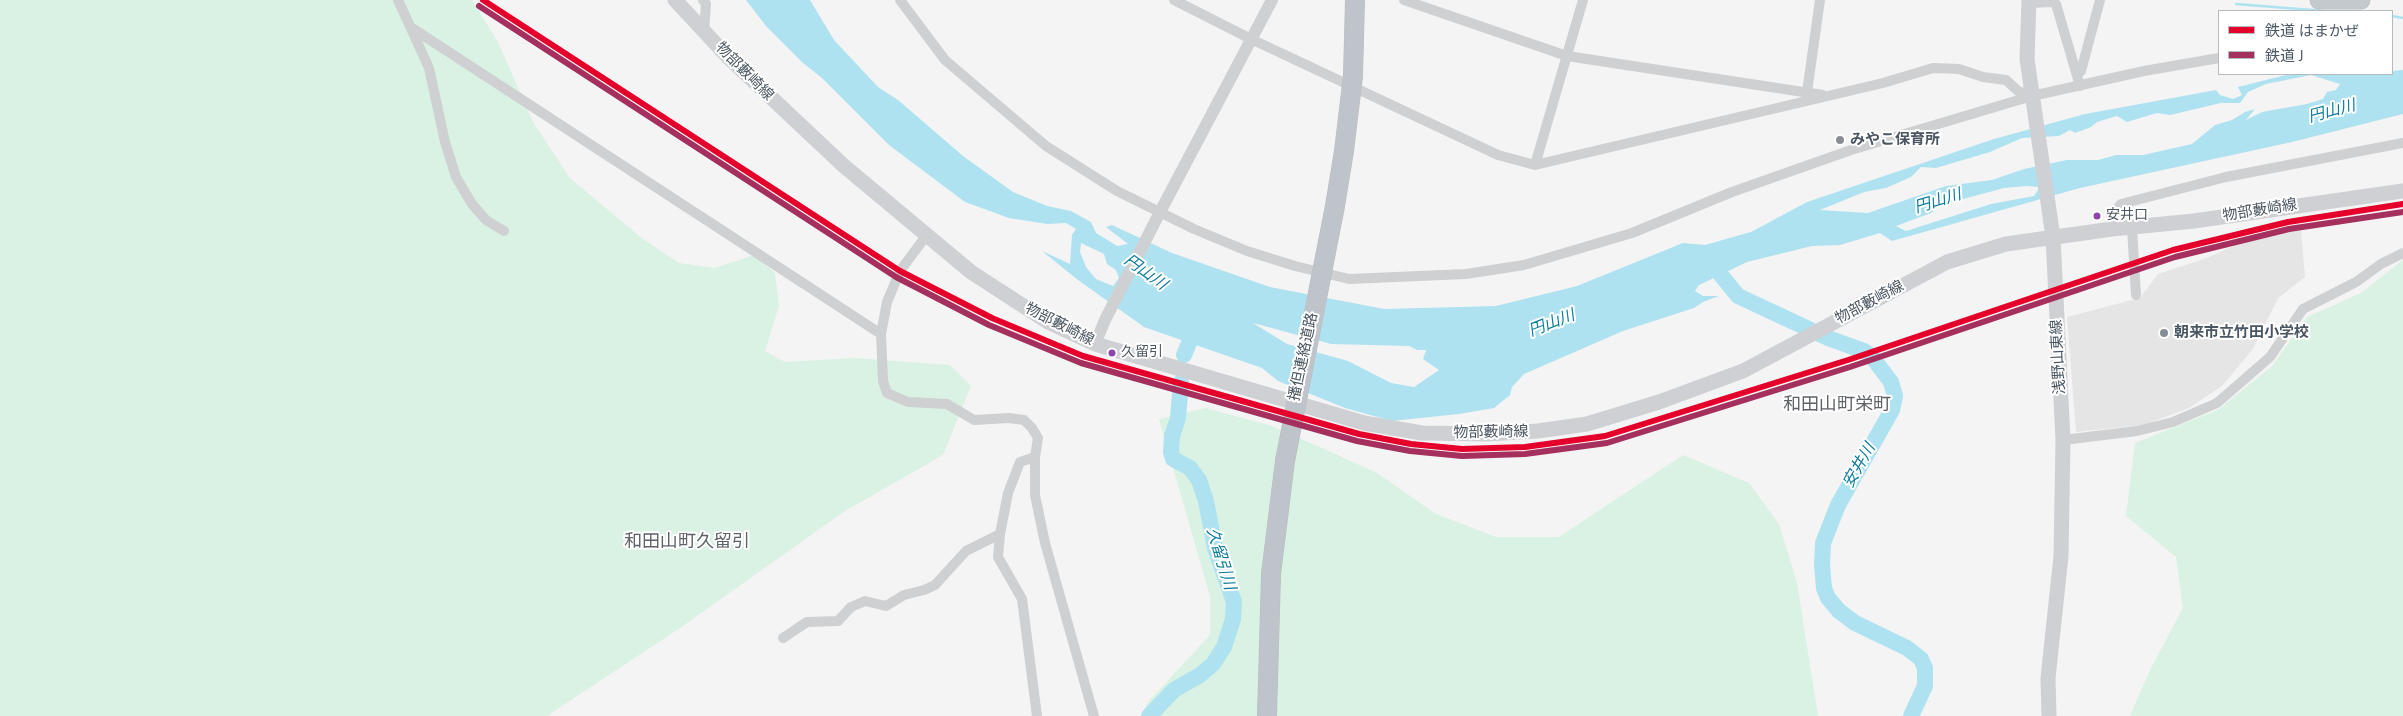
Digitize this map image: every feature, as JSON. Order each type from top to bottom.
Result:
[{"type":"highway","name":"播但連絡道路","points":[[1267,716],[1271,574],[1285,461],[1344,151],[1352,76],[1355,0]]},
{"type":"highway","points":[[2319,0],[2361,0]]},
{"type":"main road","name":"物部藪崎線","points":[[676,0],[782,110],[926,236],[971,272],[1048,322],[1095,344],[1364,423],[1422,433],[1486,434],[1538,431],[1587,424],[1624,413],[1743,371],[1947,262],[2006,244],[2403,191]]},
{"type":"main road","name":"浅野山東線","points":[[2029,2],[2026,59],[2050,208],[2063,440],[2061,556],[2048,678],[2049,716]]},
{"type":"street","points":[[398,0],[429,68],[445,142],[456,177],[472,204],[486,220],[504,231]]},
{"type":"street","points":[[703,0],[706,4],[704,31]]},
{"type":"street","points":[[900,0],[945,60],[1046,146],[1117,191],[1158,216],[1247,251],[1295,266],[1349,279],[1466,274],[1524,265],[1632,233],[1732,192],[1851,150],[2080,86],[2144,71],[2218,58]]},
{"type":"street","points":[[1174,0],[1251,39],[1498,155],[1535,165],[1883,83],[1933,68],[1960,69],[1983,77],[2006,80],[2018,91],[2033,100]]},
{"type":"street","points":[[1095,344],[1105,320],[1158,216],[1272,0]]},
{"type":"street","points":[[1404,0],[1567,56],[1827,95]]},
{"type":"street","points":[[1535,165],[1583,0]]},
{"type":"street","points":[[1807,92],[1820,0]]},
{"type":"street","points":[[2078,74],[2081,71],[2100,0]]},
{"type":"street","points":[[2029,2],[2053,2],[2056,4],[2080,86]]},
{"type":"street","points":[[412,28],[881,334]]},
{"type":"street","points":[[2112,229],[2111,216],[2121,204],[2226,177],[2403,143]]},
{"type":"street","points":[[2132,228],[2136,295]]},
{"type":"street","points":[[926,236],[910,255],[894,282],[887,302],[881,334],[883,381],[887,393],[908,402],[947,404],[974,420],[1010,418],[1024,420],[1038,438],[1035,457],[1035,495],[1045,544],[1094,716]]},
{"type":"street","points":[[2063,440],[2137,431],[2173,422],[2218,403],[2270,357],[2303,308],[2356,282],[2381,264],[2403,253]]},
{"type":"street","points":[[1035,457],[1020,462],[1008,493],[1000,534],[998,557],[1022,599],[1028,631],[1037,716]]},
{"type":"street","points":[[783,638],[807,622],[838,621],[851,607],[865,602],[886,606],[904,595],[935,585],[966,551],[1000,534]]},
{"type":"shaded area","name":"朝来市立竹田小学校","points":[[2301,229],[2305,277],[2278,298],[2253,349],[2222,386],[2189,408],[2144,425],[2076,432],[2067,317],[2140,298],[2158,274],[2204,259],[2252,238]]},
{"type":"green space","points":[[0,0],[472,0],[498,42],[533,122],[570,178],[643,239],[679,263],[715,268],[754,255],[775,273],[779,306],[765,351],[785,362],[854,358],[950,365],[971,386],[943,455],[845,511],[680,628],[547,716],[0,716]]},
{"type":"green space","points":[[2403,260],[2403,716],[2130,716],[2150,670],[2183,608],[2176,557],[2126,516],[2135,443],[2218,410],[2272,366],[2307,317],[2361,293]]},
{"type":"green space","points":[[1206,408],[1272,426],[1320,447],[1377,473],[1436,514],[1496,537],[1559,537],[1683,455],[1749,483],[1779,524],[1797,583],[1818,716],[1141,716],[1148,702],[1210,635],[1210,596],[1159,419]]},
{"type":"water","name":"円山川","points":[[746,0],[810,0],[834,40],[878,87],[898,100],[963,156],[1013,192],[1047,206],[1071,211],[1091,222],[1096,233],[1117,246],[1128,244],[1106,227],[1112,225],[1172,253],[1270,287],[1384,309],[1496,306],[1577,286],[1683,243],[1705,245],[1751,232],[1807,202],[1994,139],[2085,114],[2216,90],[2220,95],[2233,99],[2242,95],[2238,87],[2286,75],[2311,75],[2393,75],[2393,71],[2403,70],[2403,114],[2292,142],[2080,188],[1892,241],[1880,233],[1840,245],[1812,246],[1747,262],[1699,285],[1695,291],[1703,296],[1719,296],[1703,302],[1694,308],[1623,331],[1524,374],[1512,387],[1510,395],[1494,408],[1459,414],[1392,421],[1345,408],[1278,381],[1262,368],[1144,327],[1078,280],[1042,251],[1070,264],[1072,235],[1076,229],[1066,223],[1047,224],[1009,218],[965,202],[889,145],[822,78],[803,63],[766,26]],"holes":[[[2311,75],[2340,84],[2336,90],[2327,92],[2323,99],[2307,104],[2262,112],[2246,120],[2255,109],[2245,112],[2232,120],[2215,125],[2192,144],[2143,155],[2116,155],[2098,160],[2067,160],[2024,169],[1992,180],[1946,186],[1868,213],[1820,210],[1864,192],[1886,188],[1911,177],[1921,167],[1936,168],[1990,152],[2022,138],[2059,136],[2070,130],[2075,133],[2091,127],[2097,122],[2117,116],[2127,122],[2157,113],[2170,115],[2221,103],[2240,103],[2248,92],[2266,84]],[[2038,187],[2034,196],[1991,204],[1906,231],[1896,226],[1931,213],[1941,205],[2004,188]],[[1081,243],[1104,254],[1107,264],[1116,270],[1119,278],[1113,286],[1096,279],[1086,267],[1080,252]],[[1253,323],[1331,344],[1409,346],[1417,350],[1426,350],[1423,359],[1439,370],[1414,387],[1391,383],[1348,361],[1287,344]]]},
{"type":"waterway","points":[[2236,4],[2312,10]]},
{"type":"waterway","points":[[2393,16],[2403,18]]},
{"type":"waterway","name":"安井川","points":[[1711,263],[1738,296],[1828,338],[1864,351],[1872,357],[1891,382],[1895,396],[1892,410],[1838,505],[1823,543],[1822,565],[1824,588],[1828,598],[1839,611],[1855,623],[1907,648],[1921,659],[1925,668],[1925,686],[1911,716]]},
{"type":"waterway","name":"久留引川","points":[[1184,355],[1197,323]]},
{"type":"waterway","name":"久留引川","points":[[1149,716],[1174,690],[1200,675],[1213,664],[1224,647],[1233,619],[1234,602],[1215,548],[1206,501],[1199,480],[1190,468],[1173,459],[1171,452],[1172,436],[1178,418],[1181,382]]},
{"type":"rail line","name":"はまかぜ","points":[[483,0],[900,271],[992,318],[1083,356],[1359,434],[1411,444],[1462,449],[1525,447],[1605,436],[1848,360],[2173,250],[2288,222],[2403,204]]},
{"type":"rail line","name":"J","points":[[479,6],[896,277],[989,325],[1081,363],[1357,441],[1410,451],[1462,456],[1525,454],[1607,443],[1850,367],[2175,257],[2289,229],[2403,212]]},
{"type":"place","name":"みやこ保育所","points":[[1840,140]]},
{"type":"place","name":"安井口","points":[[2097,216]]},
{"type":"place","name":"朝来市立竹田小学校","points":[[2164,333]]},
{"type":"place","name":"久留引","points":[[1112,353]]},
{"type":"district","name":"和田山町栄町","points":[[1837,406]]},
{"type":"district","name":"和田山町久留引","points":[[687,543]]}]
